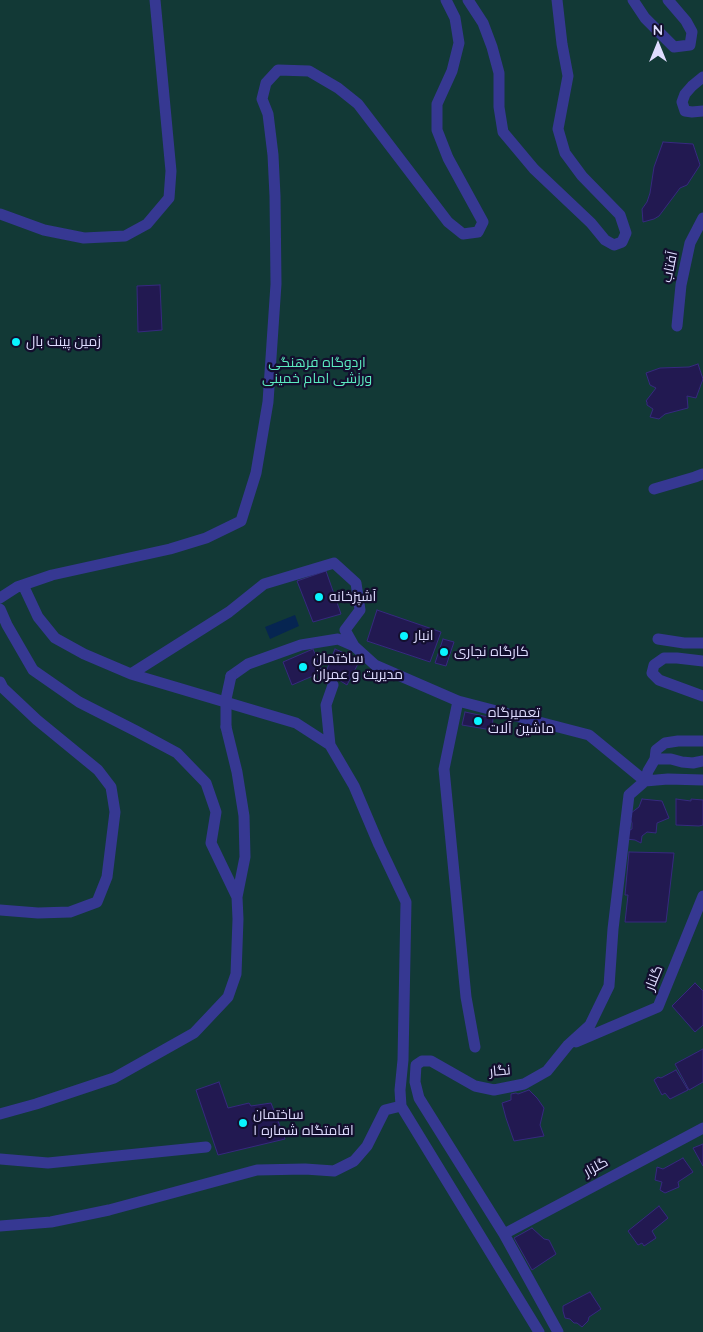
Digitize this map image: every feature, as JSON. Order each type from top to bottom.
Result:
[{"type":"street","points":[[0,214],[44,230],[84,238],[126,236],[147,224],[169,198],[171,171],[155,0]]},
{"type":"street","points":[[0,598],[17,587],[52,575],[170,549],[206,538],[241,521],[256,474],[268,402],[276,284],[275,196],[268,114],[262,99],[266,84],[278,70],[309,71],[338,88],[358,104],[448,222],[462,234],[478,232],[483,222],[448,158],[437,130],[437,104],[452,71],[459,44],[455,18],[446,0]]},
{"type":"street","points":[[468,0],[483,23],[492,47],[499,74],[499,107],[503,132],[534,169],[591,223],[605,240],[614,245],[622,242],[626,233],[620,215],[582,176],[565,153],[558,129],[568,76],[557,0]]},
{"type":"street","points":[[633,0],[645,18],[674,48],[690,45],[692,32],[686,21],[668,0]]},
{"type":"street","points":[[703,77],[685,94],[682,102],[685,111],[703,111]]},
{"type":"street","name":"آفتاب","points":[[677,326],[681,285],[690,243],[703,218]]},
{"type":"street","points":[[654,489],[703,474]]},
{"type":"street","points":[[132,674],[229,612],[264,584],[334,563],[356,583],[360,610],[344,630],[354,646],[375,665],[458,702],[589,734],[645,782],[668,779],[703,780]]},
{"type":"street","points":[[23,585],[38,617],[55,638],[84,654],[132,674],[296,723],[330,745]]},
{"type":"street","points":[[0,609],[33,670],[79,702],[177,753],[206,783],[216,812],[211,844],[237,897]]},
{"type":"street","points":[[0,1114],[114,1078],[194,1033],[228,997],[236,974],[237,897],[245,857],[244,816],[237,772],[226,727],[226,699],[231,676],[248,664],[301,645],[338,639],[354,646]]},
{"type":"street","points":[[658,639],[684,643],[703,643]]},
{"type":"street","points":[[703,661],[664,658],[654,665],[652,673],[659,680],[703,696]]},
{"type":"street","points":[[0,682],[3,688],[37,720],[98,770],[111,787],[114,812],[107,877],[97,902],[70,912],[38,913],[0,910]]},
{"type":"street","points":[[333,685],[326,705],[330,745],[354,786],[406,902],[401,1106],[540,1332]]},
{"type":"street","points":[[458,702],[444,769],[466,997],[475,1047]]},
{"type":"street","name":"نگار","points":[[402,1064],[416,1066],[422,1061],[431,1061],[475,1086],[494,1090],[524,1084],[547,1072],[568,1046],[590,1025],[609,986],[613,929],[629,795],[645,782],[648,771],[655,759],[656,750],[666,743],[703,741]]},
{"type":"street","points":[[655,759],[671,759],[693,763],[703,761]]},
{"type":"street","name":"گلنار","points":[[568,1046],[658,1007],[703,896]]},
{"type":"street","points":[[416,1066],[415,1082],[419,1098],[504,1234],[558,1332]]},
{"type":"street","points":[[0,1226],[51,1222],[109,1210],[257,1170],[305,1169],[334,1172],[354,1162],[367,1146],[385,1110],[401,1106]]},
{"type":"street","name":"گلزار","points":[[504,1234],[703,1128]]},
{"type":"street","points":[[0,1159],[48,1163],[206,1147]]},
{"type":"green space","name":"اردوگاه فرهنگی ورزشی امام خمینی","points":[[0,0],[703,0],[703,1332],[0,1332]]},
{"type":"water","points":[[295,615],[299,626],[270,639],[265,627]]},
{"type":"building","points":[[663,142],[693,144],[700,165],[687,185],[680,188],[659,216],[643,222],[642,209],[650,193],[654,167]]},
{"type":"building","points":[[160,285],[162,330],[138,332],[137,286]]},
{"type":"building","points":[[698,364],[703,379],[696,398],[687,396],[688,408],[665,414],[659,419],[650,417],[653,409],[647,405],[646,401],[656,388],[650,385],[646,373],[660,368],[689,367]]},
{"type":"building","name":"آشپزخانه","points":[[326,571],[341,614],[313,622],[297,581]]},
{"type":"building","name":"انبار","points":[[377,610],[441,632],[430,662],[367,641]]},
{"type":"building","name":"کارگاه نجاری","points":[[443,639],[454,642],[446,666],[435,663]]},
{"type":"building","name":"ساختمان مدیریت و عمران","points":[[313,649],[322,672],[292,685],[283,662]]},
{"type":"building","points":[[335,649],[360,660],[347,685],[326,672]]},
{"type":"building","name":"تعمیرگاه ماشین آلات","points":[[465,712],[493,718],[492,730],[462,725]]},
{"type":"building","points":[[642,799],[662,801],[669,818],[657,823],[656,833],[647,832],[642,836],[641,843],[626,839],[626,832],[632,829],[631,813],[639,807]]},
{"type":"building","points":[[676,799],[703,800],[703,825],[676,825]]},
{"type":"building","points":[[629,852],[674,853],[666,922],[625,922],[628,895],[625,895]]},
{"type":"building","points":[[695,983],[703,991],[703,1025],[695,1032],[672,1006]]},
{"type":"building","points":[[703,1049],[703,1082],[689,1090],[675,1064]]},
{"type":"building","points":[[676,1070],[688,1090],[670,1099],[665,1093],[662,1095],[654,1080]]},
{"type":"building","name":"ساختمان اقامتگاه شماره ۱","points":[[219,1082],[228,1108],[249,1103],[251,1106],[271,1103],[285,1139],[218,1155],[196,1090]]},
{"type":"building","points":[[529,1090],[544,1108],[540,1125],[544,1136],[514,1141],[502,1103],[511,1100],[511,1094],[518,1094]]},
{"type":"building","points":[[703,1144],[703,1166],[693,1148]]},
{"type":"building","points":[[683,1158],[693,1172],[678,1182],[679,1187],[665,1193],[660,1190],[662,1182],[655,1180],[657,1167],[663,1169]]},
{"type":"building","points":[[659,1206],[668,1218],[652,1231],[656,1238],[644,1246],[642,1243],[638,1245],[628,1231]]},
{"type":"building","points":[[532,1228],[544,1239],[549,1240],[556,1254],[532,1270],[514,1238]]},
{"type":"building","points":[[590,1292],[601,1309],[589,1317],[582,1327],[565,1318],[563,1306]]},
{"type":"place","name":"زمین پینت بال","points":[[16,342]]},
{"type":"place","name":"آشپزخانه","points":[[319,597]]},
{"type":"place","name":"انبار","points":[[404,636]]},
{"type":"place","name":"کارگاه نجاری","points":[[444,652]]},
{"type":"place","name":"ساختمان مدیریت و عمران","points":[[303,667]]},
{"type":"place","name":"تعمیرگاه ماشین آلات","points":[[478,721]]},
{"type":"place","name":"ساختمان اقامتگاه شماره ۱","points":[[243,1123]]}]
